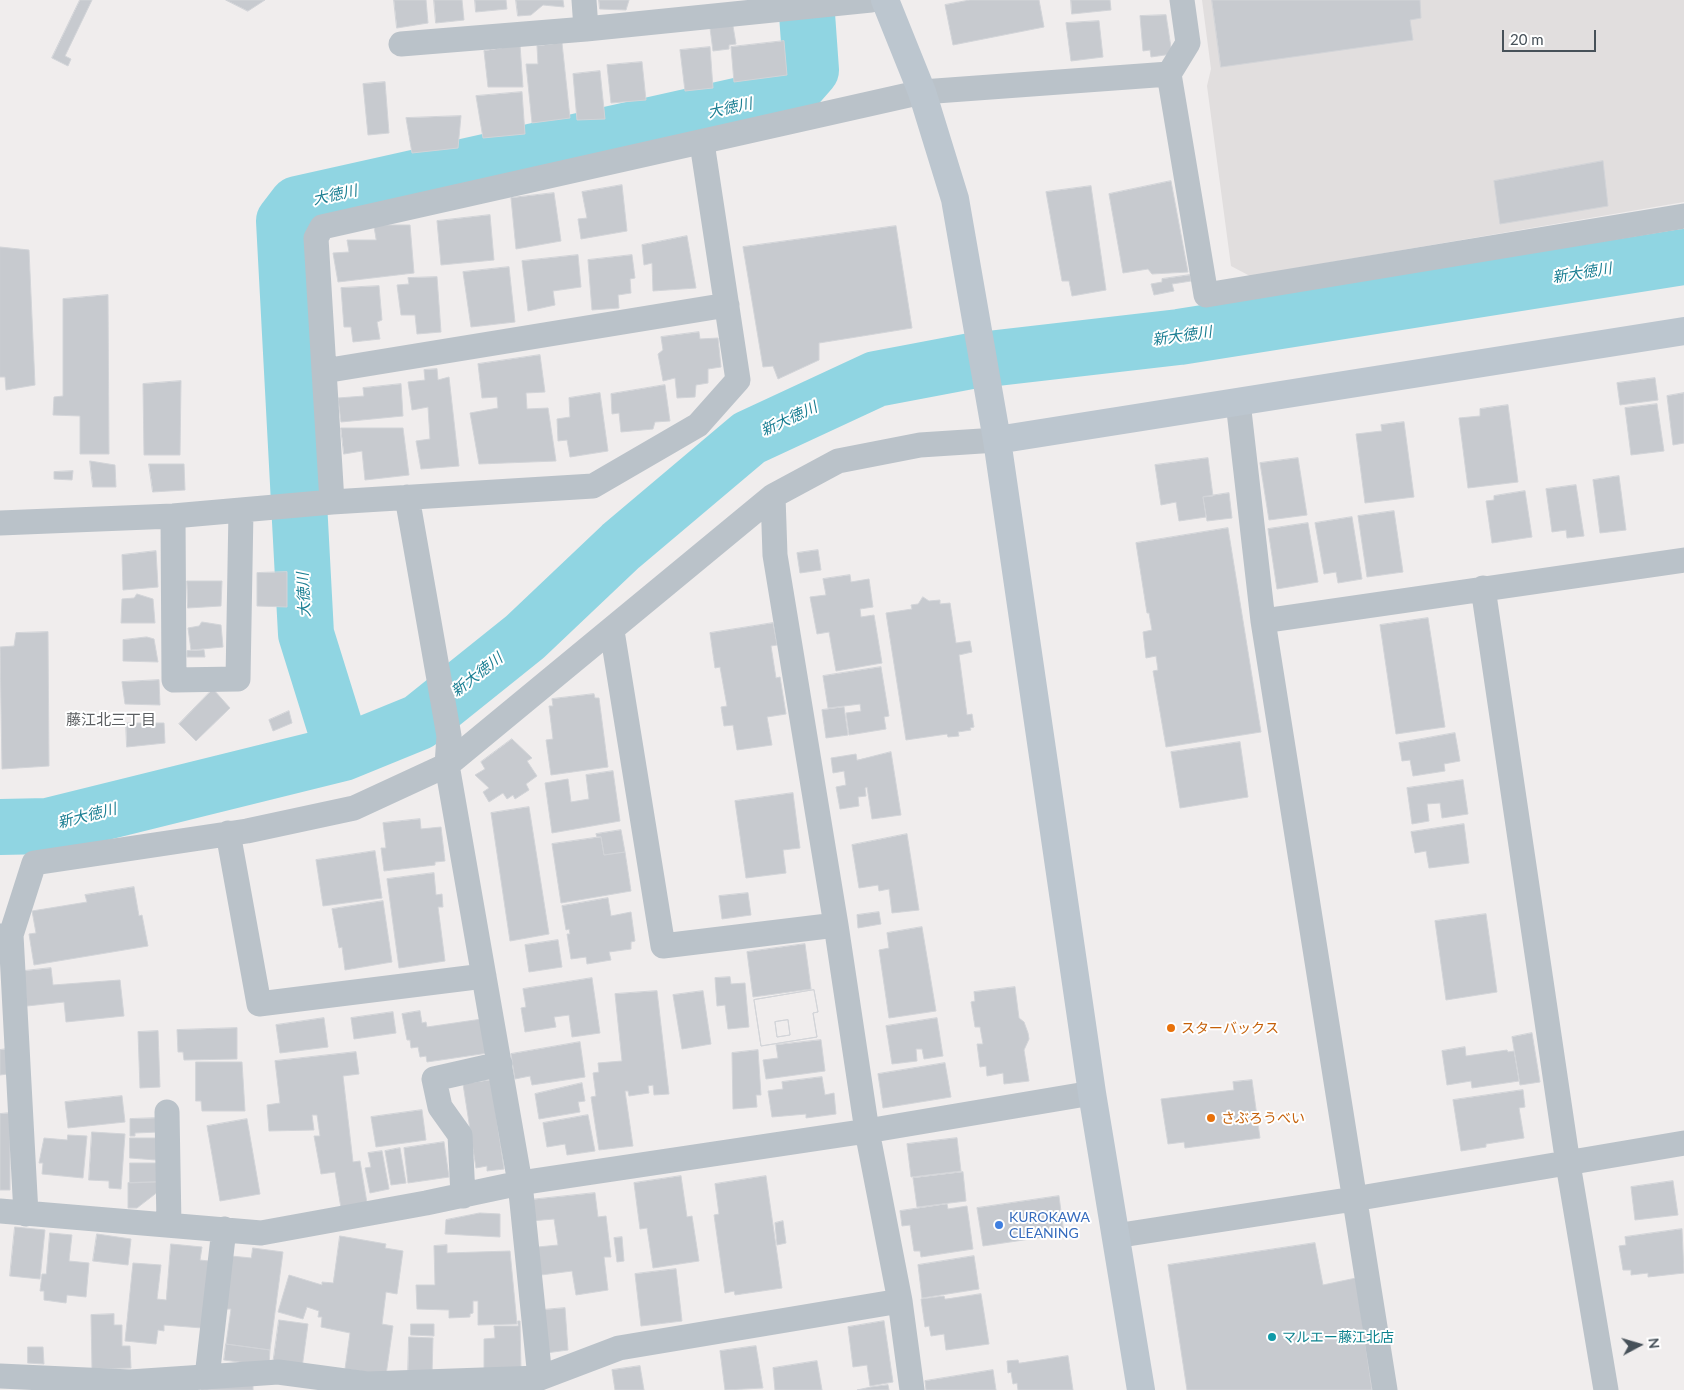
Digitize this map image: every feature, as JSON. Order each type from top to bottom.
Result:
[{"type":"street","points":[[584,0],[586,30]]},
{"type":"street","points":[[401,44],[586,30],[871,0]]},
{"type":"street","points":[[885,0],[922,92],[955,199],[997,440],[1092,1093],[1141,1390]]},
{"type":"street","points":[[1182,0],[1188,43],[1169,74],[1206,295],[1684,216]]},
{"type":"street","points":[[310,504],[324,371],[316,238],[322,227],[922,92],[1169,74]]},
{"type":"street","points":[[0,523],[173,516],[407,497],[593,486],[698,425],[738,380],[702,143]]},
{"type":"street","points":[[324,371],[727,305]]},
{"type":"street","points":[[26,1214],[6,935],[34,863],[228,833],[354,808],[447,765],[612,631],[773,496],[838,461],[920,445],[997,440],[1684,331]]},
{"type":"street","points":[[1238,402],[1263,621],[1385,1390]]},
{"type":"street","points":[[773,496],[775,555],[836,925],[867,1131],[900,1301],[912,1390]]},
{"type":"street","points":[[407,497],[449,736],[447,765],[520,1183],[540,1378]]},
{"type":"street","points":[[173,516],[174,680],[238,678],[241,510]]},
{"type":"street","points":[[1263,621],[1684,560]]},
{"type":"street","points":[[1483,588],[1568,1164],[1606,1390]]},
{"type":"street","points":[[612,631],[663,946],[836,925]]},
{"type":"street","points":[[228,833],[259,1004],[484,976]]},
{"type":"street","points":[[463,1196],[460,1135],[440,1107],[434,1078],[500,1064]]},
{"type":"street","points":[[0,1211],[261,1233],[463,1196],[520,1183],[867,1131],[1092,1093]]},
{"type":"street","points":[[167,1112],[168,1225]]},
{"type":"street","points":[[1115,1236],[1354,1199],[1684,1143]]},
{"type":"street","points":[[207,1377],[224,1230]]},
{"type":"street","points":[[0,1376],[131,1386],[207,1377],[278,1372],[367,1384],[540,1378],[620,1348],[900,1301]]},
{"type":"shaded area","points":[[1202,0],[1684,0],[1684,202],[1250,276],[1231,266],[1207,86],[1211,69]]},
{"type":"building","points":[[80,0],[92,0],[65,56],[71,59],[68,66],[52,58]]},
{"type":"building","points":[[226,0],[265,0],[248,11]]},
{"type":"building","points":[[394,0],[426,0],[428,23],[397,28]]},
{"type":"building","points":[[434,0],[462,0],[464,20],[436,23]]},
{"type":"building","points":[[475,0],[506,0],[507,9],[476,12]]},
{"type":"building","points":[[516,0],[563,0],[564,7],[543,5],[531,15],[518,16]]},
{"type":"building","points":[[599,0],[629,0],[626,10],[600,9]]},
{"type":"building","points":[[970,0],[1039,0],[1044,27],[953,45],[945,5]]},
{"type":"building","points":[[1071,0],[1110,0],[1111,10],[1072,14]]},
{"type":"building","points":[[1212,0],[1420,0],[1421,18],[1410,20],[1413,40],[1221,67]]},
{"type":"building","points":[[1166,15],[1172,54],[1151,57],[1150,50],[1143,51],[1140,16]]},
{"type":"building","points":[[1099,21],[1103,57],[1071,61],[1066,23]]},
{"type":"building","points":[[733,26],[736,44],[729,45],[729,49],[713,51],[710,28]]},
{"type":"building","points":[[784,41],[787,75],[734,82],[731,47]]},
{"type":"building","points":[[562,43],[570,118],[532,123],[526,64],[538,64],[537,46]]},
{"type":"building","points":[[520,45],[523,87],[488,87],[484,51]]},
{"type":"building","points":[[710,47],[713,88],[685,91],[680,50]]},
{"type":"building","points":[[642,62],[646,100],[611,103],[607,65]]},
{"type":"building","points":[[600,71],[605,119],[577,120],[573,74]]},
{"type":"building","points":[[385,82],[389,133],[368,135],[363,84]]},
{"type":"building","points":[[522,92],[525,134],[483,138],[476,96]]},
{"type":"building","points":[[461,116],[458,148],[412,153],[406,118]]},
{"type":"building","points":[[1603,161],[1608,206],[1500,224],[1494,181]]},
{"type":"building","points":[[1171,181],[1188,272],[1152,274],[1148,269],[1123,273],[1109,194]]},
{"type":"building","points":[[622,185],[627,231],[581,239],[578,219],[587,218],[582,192]]},
{"type":"building","points":[[1091,186],[1106,290],[1072,296],[1069,281],[1062,281],[1046,192]]},
{"type":"building","points":[[554,193],[561,241],[516,249],[511,198]]},
{"type":"building","points":[[490,215],[494,260],[441,265],[437,221]]},
{"type":"building","points":[[374,225],[410,225],[414,273],[338,282],[333,253],[349,252],[347,240],[376,240]]},
{"type":"building","points":[[896,226],[912,328],[819,343],[819,360],[778,379],[773,366],[763,367],[743,247]]},
{"type":"building","points":[[687,236],[696,288],[653,291],[652,263],[644,265],[642,245]]},
{"type":"building","points":[[0,247],[29,250],[35,385],[6,390],[5,377],[0,377]]},
{"type":"building","points":[[578,255],[581,287],[553,291],[555,305],[528,311],[522,261]]},
{"type":"building","points":[[632,255],[635,278],[630,279],[631,293],[618,295],[619,308],[592,310],[588,260]]},
{"type":"building","points":[[509,267],[515,322],[471,327],[463,272]]},
{"type":"building","points":[[1190,275],[1191,281],[1172,284],[1174,291],[1154,295],[1151,284],[1162,282],[1162,279]]},
{"type":"building","points":[[437,277],[441,332],[417,334],[415,315],[401,315],[397,285],[409,284],[408,278]]},
{"type":"building","points":[[379,286],[382,320],[377,322],[380,339],[353,342],[351,327],[344,327],[341,288]]},
{"type":"building","points":[[108,295],[109,454],[80,454],[80,416],[53,415],[54,397],[63,396],[63,299]]},
{"type":"building","points":[[699,332],[700,339],[718,338],[721,367],[708,369],[708,383],[696,385],[695,397],[677,398],[675,378],[663,381],[658,354],[663,350],[661,337]]},
{"type":"building","points":[[540,355],[545,392],[526,393],[527,409],[548,408],[556,461],[479,464],[470,413],[498,408],[497,397],[482,398],[478,364]]},
{"type":"building","points":[[437,369],[438,380],[449,377],[459,466],[421,469],[416,441],[430,439],[428,407],[412,410],[408,382],[425,380],[424,370]]},
{"type":"building","points":[[1655,378],[1658,400],[1620,405],[1617,383]]},
{"type":"building","points":[[181,381],[180,455],[144,455],[143,384]]},
{"type":"building","points":[[401,384],[403,416],[341,422],[338,398],[364,396],[363,388]]},
{"type":"building","points":[[665,385],[670,421],[655,422],[653,429],[621,432],[619,413],[612,414],[611,394]]},
{"type":"building","points":[[600,393],[608,451],[570,457],[567,440],[558,441],[557,419],[570,417],[569,398]]},
{"type":"building","points":[[1684,393],[1684,443],[1673,445],[1667,396]]},
{"type":"building","points":[[1657,404],[1664,451],[1631,455],[1625,408]]},
{"type":"building","points":[[1508,405],[1518,482],[1468,488],[1459,418],[1480,416],[1480,409]]},
{"type":"building","points":[[1404,422],[1414,497],[1365,503],[1356,434],[1382,431],[1381,425]]},
{"type":"building","points":[[341,428],[403,428],[409,475],[365,480],[362,451],[344,454]]},
{"type":"building","points":[[1208,458],[1213,496],[1203,497],[1206,517],[1179,521],[1176,502],[1161,505],[1155,465]]},
{"type":"building","points":[[1298,458],[1307,515],[1269,520],[1260,463]]},
{"type":"building","points":[[90,461],[115,465],[116,487],[93,487]]},
{"type":"building","points":[[149,464],[184,464],[185,490],[153,492]]},
{"type":"building","points":[[73,471],[72,480],[54,479],[54,472]]},
{"type":"building","points":[[1619,476],[1626,530],[1600,533],[1593,480]]},
{"type":"building","points":[[1576,485],[1584,536],[1567,538],[1566,530],[1552,532],[1546,489]]},
{"type":"building","points":[[1525,491],[1532,537],[1492,543],[1486,501],[1494,500],[1494,496]]},
{"type":"building","points":[[1229,493],[1232,518],[1207,521],[1203,497]]},
{"type":"building","points":[[1394,511],[1403,572],[1367,577],[1358,516]]},
{"type":"building","points":[[1352,517],[1362,579],[1338,583],[1336,572],[1324,574],[1315,523]]},
{"type":"building","points":[[1308,523],[1318,582],[1277,589],[1268,529]]},
{"type":"building","points":[[1228,528],[1261,732],[1166,747],[1153,671],[1158,670],[1156,656],[1146,658],[1143,632],[1152,630],[1149,613],[1147,613],[1136,543]]},
{"type":"building","points":[[818,550],[821,570],[800,573],[797,553]]},
{"type":"building","points":[[156,551],[158,587],[123,590],[122,555]]},
{"type":"building","points":[[287,572],[287,607],[257,606],[257,573]]},
{"type":"building","points":[[850,575],[851,582],[869,579],[873,607],[860,609],[861,617],[874,615],[882,663],[836,671],[829,632],[817,634],[810,597],[826,595],[823,579]]},
{"type":"building","points":[[187,581],[222,581],[221,606],[188,608]]},
{"type":"building","points":[[137,594],[153,599],[155,623],[121,623],[122,599],[134,598]]},
{"type":"building","points":[[923,597],[929,601],[940,600],[940,604],[950,603],[956,643],[970,641],[972,652],[959,655],[967,715],[972,714],[974,727],[970,728],[971,730],[958,732],[959,736],[948,737],[947,734],[906,740],[886,613],[912,609],[911,605],[918,604]]},
{"type":"building","points":[[1428,618],[1445,727],[1396,734],[1380,625]]},
{"type":"building","points":[[202,622],[221,625],[223,647],[191,650],[188,628],[199,626]]},
{"type":"building","points":[[773,623],[777,645],[771,646],[776,678],[780,677],[786,714],[767,717],[772,745],[737,750],[733,725],[724,726],[721,707],[727,706],[720,667],[715,668],[710,633]]},
{"type":"building","points":[[48,632],[49,766],[2,769],[0,647],[14,646],[16,633]]},
{"type":"building","points":[[147,637],[154,639],[158,662],[123,661],[123,640]]},
{"type":"building","points":[[204,650],[205,657],[187,657],[187,651]]},
{"type":"building","points":[[881,667],[889,716],[884,717],[886,729],[849,735],[846,713],[861,711],[860,704],[828,708],[823,676]]},
{"type":"building","points":[[159,680],[160,705],[125,704],[122,682]]},
{"type":"building","points":[[213,689],[230,708],[196,741],[179,724]]},
{"type":"building","points":[[594,694],[595,698],[599,698],[608,767],[551,775],[546,740],[553,739],[549,706],[553,706],[552,699]]},
{"type":"building","points":[[844,707],[848,735],[826,738],[822,710]]},
{"type":"building","points":[[289,711],[292,723],[273,731],[269,720]]},
{"type":"building","points":[[126,723],[164,723],[165,743],[127,747]]},
{"type":"building","points":[[1455,733],[1460,761],[1444,764],[1445,771],[1413,776],[1410,760],[1402,761],[1399,743]]},
{"type":"building","points":[[512,739],[532,758],[527,761],[537,776],[526,784],[529,790],[515,799],[513,795],[507,799],[503,793],[489,802],[483,792],[489,788],[475,775],[485,769],[481,762]]},
{"type":"building","points":[[1240,742],[1248,797],[1180,808],[1171,752]]},
{"type":"building","points":[[891,752],[901,815],[872,819],[867,787],[865,788],[866,796],[858,797],[859,806],[840,809],[836,787],[846,785],[844,771],[833,773],[831,758],[856,754],[857,760]]},
{"type":"building","points":[[613,771],[620,821],[552,833],[545,783],[568,779],[571,802],[589,799],[586,775]]},
{"type":"building","points":[[1463,780],[1468,814],[1442,818],[1440,803],[1427,804],[1429,821],[1412,824],[1407,788]]},
{"type":"building","points":[[793,793],[800,848],[783,850],[786,873],[746,878],[735,801]]},
{"type":"building","points":[[529,807],[549,934],[510,941],[491,813]]},
{"type":"building","points":[[420,819],[421,829],[441,827],[445,861],[435,862],[435,865],[384,871],[381,848],[386,848],[383,823]]},
{"type":"building","points":[[1464,824],[1469,863],[1429,868],[1426,851],[1415,853],[1411,832]]},
{"type":"building","points":[[621,830],[625,852],[604,855],[601,837],[597,837],[596,834]]},
{"type":"building","points":[[907,834],[919,910],[892,913],[889,889],[879,891],[878,885],[859,888],[852,845]]},
{"type":"building","points":[[601,837],[604,855],[625,852],[631,891],[561,903],[552,844]]},
{"type":"building","points":[[375,851],[382,898],[323,906],[316,860]]},
{"type":"building","points":[[434,873],[436,895],[442,894],[443,907],[438,907],[445,961],[399,968],[387,879]]},
{"type":"building","points":[[134,887],[139,916],[142,915],[148,946],[34,965],[29,934],[36,933],[32,911],[87,902],[85,895]]},
{"type":"building","points":[[748,893],[751,915],[722,919],[719,896]]},
{"type":"building","points":[[608,898],[611,916],[631,912],[635,941],[631,942],[631,949],[609,952],[611,960],[587,964],[586,957],[571,959],[567,934],[570,934],[569,929],[566,930],[562,906]]},
{"type":"building","points":[[383,901],[392,962],[345,970],[342,947],[339,948],[332,909]]},
{"type":"building","points":[[879,912],[881,924],[858,928],[857,915]]},
{"type":"building","points":[[1486,914],[1497,992],[1446,1000],[1435,921]]},
{"type":"building","points":[[922,927],[936,1011],[889,1018],[879,950],[889,948],[887,933]]},
{"type":"building","points":[[558,940],[562,967],[529,972],[525,945]]},
{"type":"building","points":[[805,944],[811,989],[753,997],[747,952]]},
{"type":"building","points":[[51,968],[53,985],[120,980],[124,1016],[66,1022],[64,1002],[27,1006],[24,971]]},
{"type":"building","points":[[730,977],[731,984],[745,983],[749,1027],[728,1029],[725,1005],[717,1006],[715,978]]},
{"type":"building","points":[[592,978],[600,1033],[572,1037],[569,1015],[554,1017],[556,1027],[525,1032],[521,1008],[526,1007],[523,989]]},
{"type":"building","points":[[1015,987],[1019,1018],[1024,1022],[1029,1039],[1024,1050],[1029,1081],[1004,1084],[1003,1073],[987,1076],[986,1066],[980,1067],[977,1044],[983,1044],[980,1027],[975,1027],[971,1002],[975,1001],[974,992]]},
{"type":"building","points":[[814,990],[818,1012],[813,1013],[817,1037],[761,1046],[754,1000]],"holes":[[[788,1020],[790,1035],[777,1037],[775,1022]]]},
{"type":"building","points":[[814,990],[818,1012],[813,1013],[817,1037],[761,1046],[754,1000]]},
{"type":"building","points":[[657,991],[669,1094],[654,1095],[653,1085],[648,1086],[649,1093],[629,1096],[628,1091],[625,1091],[633,1146],[599,1150],[591,1097],[596,1096],[593,1073],[599,1072],[598,1063],[622,1061],[615,994]]},
{"type":"building","points":[[703,991],[711,1044],[682,1049],[673,995]]},
{"type":"building","points":[[420,1011],[422,1023],[426,1022],[427,1027],[482,1019],[488,1053],[427,1062],[426,1056],[420,1057],[418,1047],[411,1048],[410,1040],[407,1040],[402,1014]]},
{"type":"building","points":[[393,1012],[396,1033],[354,1039],[351,1018]]},
{"type":"building","points":[[324,1018],[328,1047],[280,1053],[276,1025]]},
{"type":"building","points":[[937,1018],[943,1056],[924,1059],[922,1049],[916,1049],[917,1061],[892,1064],[886,1026]]},
{"type":"building","points":[[788,1020],[790,1035],[777,1037],[775,1022]]},
{"type":"building","points":[[237,1028],[237,1059],[184,1060],[183,1052],[178,1052],[177,1030]]},
{"type":"building","points":[[158,1031],[160,1087],[140,1088],[138,1032]]},
{"type":"building","points":[[1532,1033],[1540,1082],[1520,1085],[1512,1037]]},
{"type":"building","points":[[821,1040],[825,1071],[766,1079],[763,1060],[778,1058],[776,1045]]},
{"type":"building","points":[[580,1042],[585,1077],[532,1085],[530,1076],[515,1079],[511,1054]]},
{"type":"building","points":[[1465,1047],[1466,1056],[1507,1050],[1508,1052],[1514,1051],[1519,1081],[1472,1088],[1471,1081],[1447,1085],[1442,1051]]},
{"type":"building","points":[[7,1049],[8,1074],[0,1075],[0,1050]]},
{"type":"building","points":[[758,1050],[761,1095],[756,1095],[757,1107],[733,1109],[732,1053]]},
{"type":"building","points":[[356,1052],[359,1074],[343,1076],[353,1162],[360,1161],[367,1203],[341,1208],[335,1172],[321,1174],[314,1136],[320,1136],[317,1115],[312,1115],[314,1130],[269,1131],[267,1105],[280,1103],[275,1061]]},
{"type":"building","points":[[196,1062],[242,1062],[245,1111],[202,1111],[201,1101],[196,1101]]},
{"type":"building","points":[[945,1063],[951,1097],[883,1108],[878,1074]]},
{"type":"building","points":[[822,1077],[825,1095],[834,1093],[836,1114],[806,1118],[806,1114],[772,1117],[768,1091],[783,1089],[782,1082]]},
{"type":"building","points":[[491,1080],[504,1169],[487,1171],[487,1166],[476,1168],[463,1084]]},
{"type":"building","points":[[1252,1080],[1260,1138],[1185,1148],[1184,1142],[1168,1144],[1161,1099],[1234,1090],[1233,1082]]},
{"type":"building","points":[[582,1083],[585,1101],[578,1102],[580,1112],[539,1119],[535,1094]]},
{"type":"building","points":[[1523,1090],[1525,1107],[1519,1108],[1524,1138],[1486,1144],[1486,1147],[1461,1151],[1453,1100]]},
{"type":"building","points":[[122,1096],[125,1122],[68,1128],[65,1102]]},
{"type":"building","points":[[422,1110],[426,1140],[376,1147],[371,1117]]},
{"type":"building","points":[[10,1113],[10,1190],[0,1190],[0,1114]]},
{"type":"building","points":[[588,1115],[595,1151],[567,1155],[565,1144],[547,1147],[543,1123]]},
{"type":"building","points":[[158,1118],[159,1132],[135,1133],[135,1136],[130,1136],[130,1119]]},
{"type":"building","points":[[247,1119],[260,1194],[220,1201],[207,1126]]},
{"type":"building","points":[[92,1132],[125,1134],[121,1189],[109,1188],[109,1181],[89,1180]]},
{"type":"building","points":[[68,1135],[87,1136],[83,1178],[42,1174],[43,1163],[39,1163],[44,1138],[67,1140]]},
{"type":"building","points":[[130,1138],[159,1138],[156,1160],[130,1158]]},
{"type":"building","points":[[957,1138],[961,1171],[911,1177],[907,1144]]},
{"type":"building","points":[[444,1142],[449,1177],[408,1183],[404,1148]]},
{"type":"building","points":[[400,1148],[406,1183],[391,1185],[385,1151]]},
{"type":"building","points":[[382,1151],[389,1189],[370,1193],[365,1168],[371,1167],[368,1153]]},
{"type":"building","points":[[130,1163],[159,1163],[159,1182],[130,1183]]},
{"type":"building","points":[[963,1172],[966,1201],[917,1207],[913,1178]]},
{"type":"building","points":[[681,1176],[687,1217],[692,1216],[699,1261],[653,1268],[647,1228],[640,1229],[634,1183]]},
{"type":"building","points":[[766,1176],[782,1288],[735,1295],[734,1291],[725,1293],[714,1215],[719,1214],[715,1184]]},
{"type":"building","points":[[1673,1181],[1678,1215],[1635,1220],[1631,1187]]},
{"type":"building","points":[[159,1182],[159,1191],[137,1208],[128,1208],[128,1183]]},
{"type":"building","points":[[595,1193],[598,1217],[606,1216],[611,1257],[604,1257],[608,1290],[576,1295],[572,1271],[541,1275],[538,1247],[558,1245],[554,1219],[531,1221],[529,1200]]},
{"type":"building","points":[[1059,1196],[1064,1234],[983,1246],[977,1208]]},
{"type":"building","points":[[947,1204],[948,1209],[967,1206],[973,1249],[921,1257],[920,1251],[914,1251],[910,1225],[902,1226],[900,1211]]},
{"type":"building","points":[[480,1213],[500,1214],[500,1237],[445,1234],[446,1220]]},
{"type":"building","points":[[783,1221],[786,1243],[777,1245],[775,1223]]},
{"type":"building","points":[[15,1227],[45,1230],[40,1279],[10,1276]]},
{"type":"building","points":[[1682,1229],[1684,1273],[1648,1277],[1648,1273],[1631,1275],[1631,1270],[1623,1270],[1619,1246],[1626,1245],[1625,1237]]},
{"type":"building","points":[[50,1233],[72,1235],[69,1261],[89,1263],[86,1297],[67,1295],[66,1303],[44,1300],[44,1291],[40,1291],[42,1274],[46,1274]]},
{"type":"building","points":[[97,1234],[131,1239],[128,1265],[93,1261]]},
{"type":"building","points":[[340,1236],[386,1244],[385,1248],[403,1251],[397,1294],[386,1292],[382,1324],[393,1326],[386,1375],[345,1369],[350,1333],[321,1327],[322,1317],[318,1317],[319,1311],[307,1307],[303,1319],[278,1312],[289,1275],[322,1285],[322,1282],[333,1283]]},
{"type":"building","points":[[622,1237],[624,1261],[617,1262],[614,1238]]},
{"type":"building","name":"マルエー藤江北店","points":[[1315,1243],[1323,1285],[1356,1278],[1372,1390],[1187,1390],[1168,1265]]},
{"type":"building","points":[[171,1244],[202,1247],[200,1260],[209,1261],[202,1328],[164,1325],[164,1331],[158,1330],[156,1344],[125,1341],[133,1263],[161,1265],[157,1299],[166,1300]]},
{"type":"building","points":[[447,1245],[447,1253],[510,1251],[517,1324],[478,1325],[478,1301],[473,1301],[473,1313],[470,1314],[470,1317],[449,1318],[449,1310],[417,1309],[416,1285],[435,1285],[434,1246]]},
{"type":"building","points":[[253,1248],[283,1252],[270,1350],[226,1344],[231,1309],[225,1309],[231,1256],[251,1258]]},
{"type":"building","points":[[974,1256],[979,1289],[922,1298],[918,1265]]},
{"type":"building","points":[[676,1269],[682,1321],[641,1326],[635,1274]]},
{"type":"building","points":[[981,1294],[989,1344],[946,1350],[944,1334],[931,1336],[929,1326],[925,1327],[921,1299],[944,1296],[945,1299]]},
{"type":"building","points":[[565,1308],[568,1350],[546,1353],[542,1310]]},
{"type":"building","points":[[114,1314],[114,1325],[122,1325],[122,1346],[130,1346],[131,1368],[92,1369],[91,1315]]},
{"type":"building","points":[[279,1320],[308,1324],[302,1368],[273,1364]]},
{"type":"building","points":[[518,1321],[520,1321],[521,1370],[484,1370],[484,1339],[495,1338],[494,1326],[518,1326]]},
{"type":"building","points":[[884,1321],[893,1382],[870,1386],[867,1365],[853,1367],[848,1327]]},
{"type":"building","points":[[411,1324],[434,1324],[434,1336],[411,1335]]},
{"type":"building","points":[[409,1337],[433,1338],[432,1375],[408,1375]]},
{"type":"building","points":[[226,1344],[270,1350],[269,1366],[224,1360]]},
{"type":"building","points":[[756,1346],[763,1388],[725,1390],[720,1351]]},
{"type":"building","points":[[28,1347],[43,1347],[44,1364],[28,1363]]},
{"type":"building","points":[[1068,1356],[1073,1390],[1018,1390],[1017,1383],[1013,1384],[1011,1372],[1008,1373],[1007,1361],[1018,1360],[1019,1363]]},
{"type":"building","points":[[817,1361],[822,1390],[775,1390],[773,1368]]},
{"type":"building","points":[[640,1366],[644,1390],[615,1390],[612,1370]]},
{"type":"building","points":[[993,1370],[996,1390],[926,1390],[925,1381]]},
{"type":"building","points":[[253,1384],[253,1390],[201,1389]]},
{"type":"building","points":[[888,1385],[889,1390],[857,1390],[871,1387]]},
{"type":"waterway","name":"大徳川","points":[[343,753],[306,634],[284,221],[297,204],[790,94],[811,70],[806,0]]},
{"type":"waterway","name":"新大徳川","points":[[0,827],[48,826],[343,753],[419,722],[525,637],[621,546],[749,438],[876,379],[971,361],[1179,337],[1684,257]]},
{"type":"place","name":"スターバックス","points":[[1171,1028]]},
{"type":"place","name":"さぶろうべい","points":[[1211,1118]]},
{"type":"place","name":"KUROKAWA CLEANING","points":[[999,1225]]},
{"type":"place","name":"マルエー藤江北店","points":[[1272,1337]]},
{"type":"district","name":"藤江北三丁目","points":[[111,720]]}]
